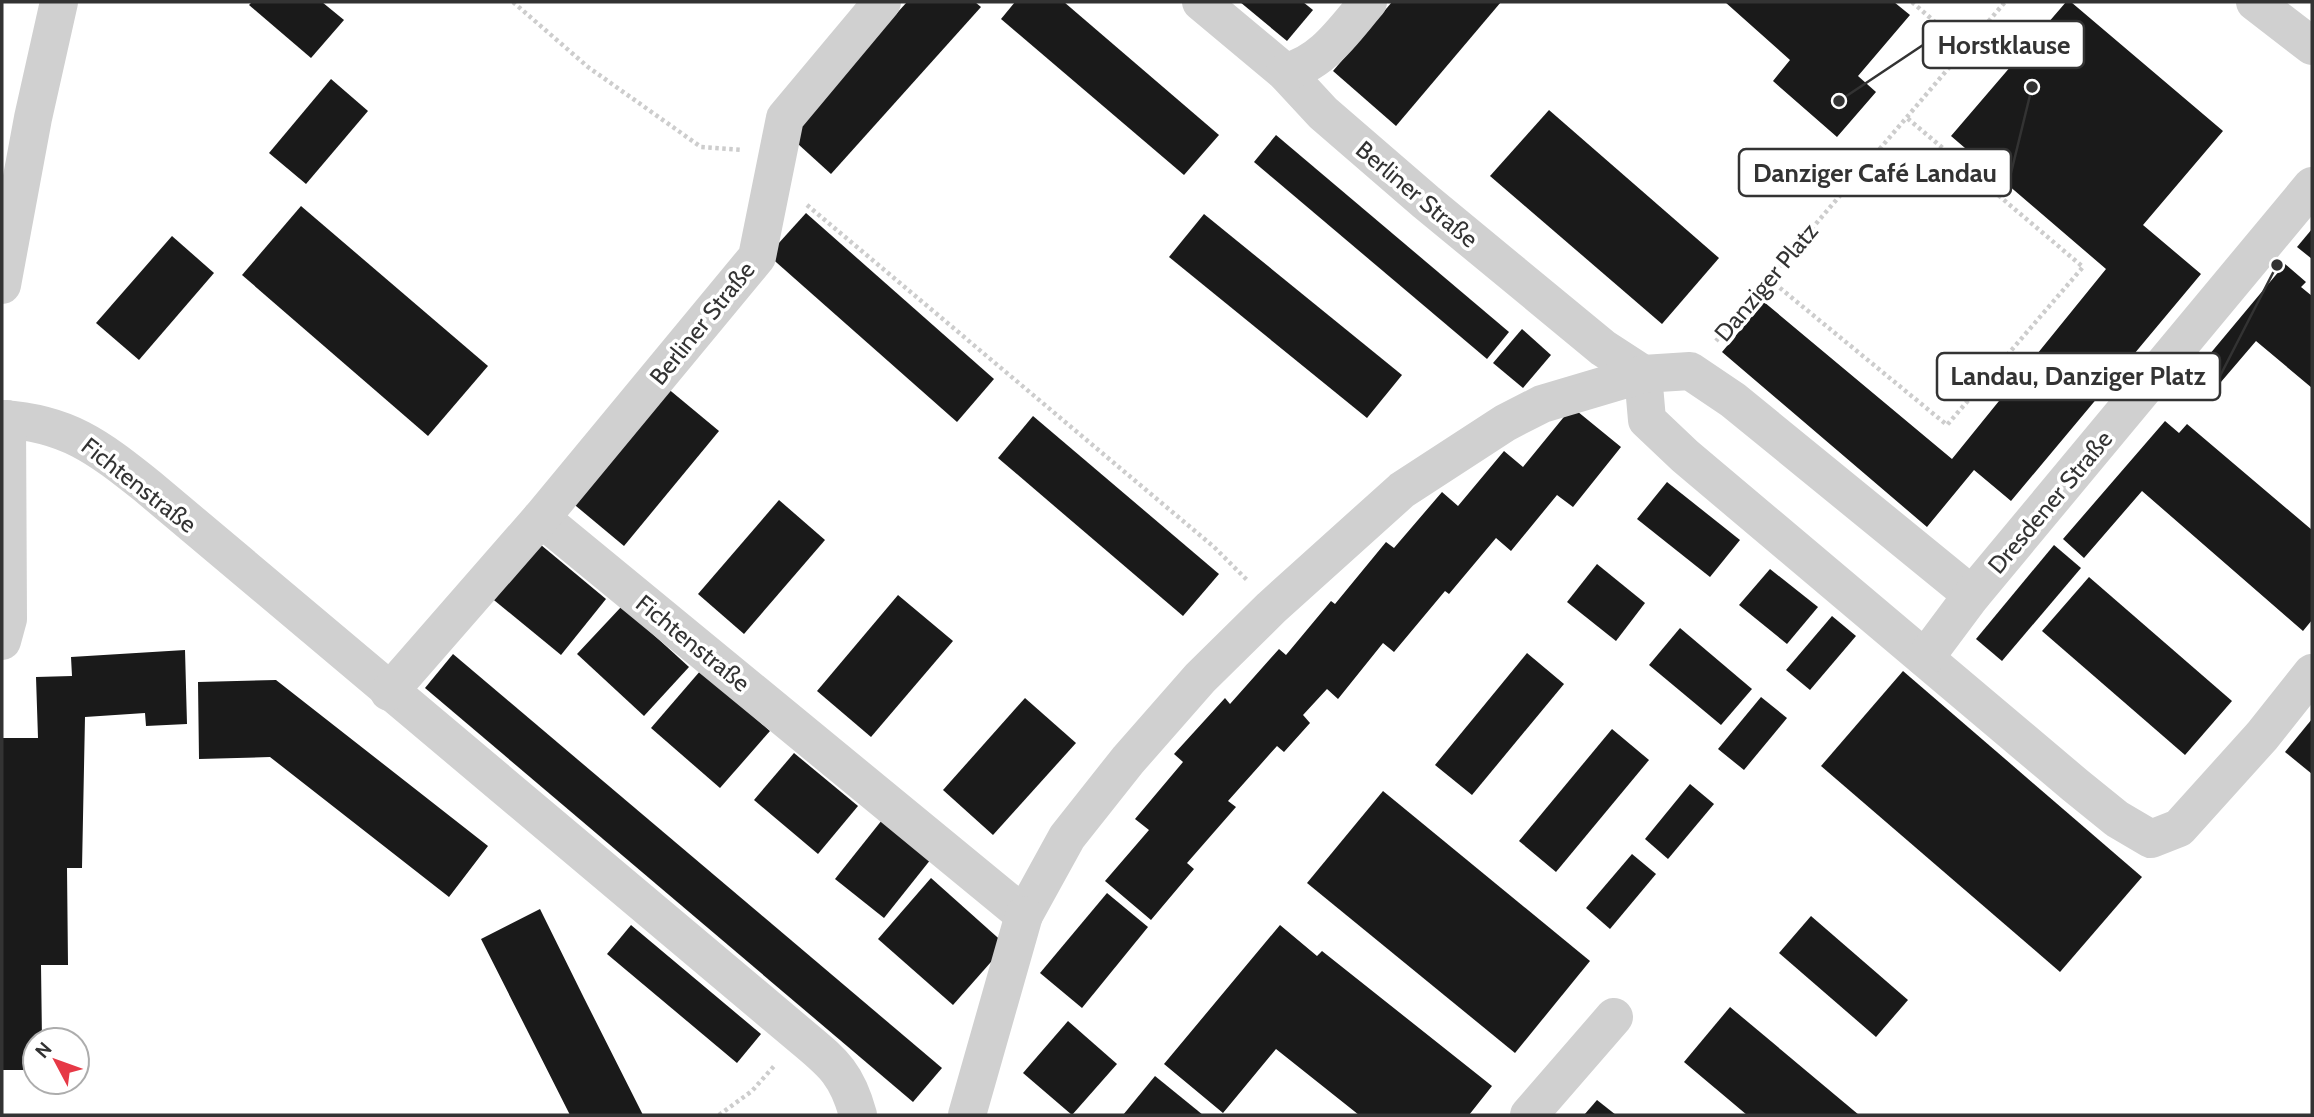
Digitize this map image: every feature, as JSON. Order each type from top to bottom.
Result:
[{"type":"street","points":[[2,285],[33,118],[59,2]]},
{"type":"street","name":"Berliner Straße","points":[[541,518],[757,257],[785,118],[882,2]]},
{"type":"street","name":"Berliner Straße","points":[[1201,2],[1285,72],[1323,113],[1406,186],[1603,348],[1643,374]]},
{"type":"street","points":[[1285,72],[1309,64],[1334,42],[1368,2]]},
{"type":"street","points":[[2255,2],[2312,46]]},
{"type":"street","name":"Dresdener Straße","points":[[1925,658],[1972,595],[2312,186]]},
{"type":"street","points":[[967,1115],[1024,915],[1067,837],[1128,760],[1200,678],[1271,608],[1402,490],[1505,423],[1542,404],[1643,374],[1690,371],[1733,400],[1972,595]]},
{"type":"street","points":[[1643,374],[1647,420],[1685,456],[2117,819],[2151,839],[2179,828],[2262,736],[2312,673]]},
{"type":"street","points":[[2,641],[8,619],[4,419]]},
{"type":"street","name":"Fichtenstraße","points":[[4,419],[34,422],[56,428],[77,436],[110,457],[796,1031],[841,1071],[853,1096],[858,1115]]},
{"type":"street","points":[[389,692],[541,518]]},
{"type":"street","name":"Fichtenstraße","points":[[541,518],[1024,915]]},
{"type":"street","points":[[1528,1115],[1614,1017]]},
{"type":"path","points":[[513,2],[588,66],[701,147],[776,165],[1214,547],[1271,608]]},
{"type":"path","points":[[1912,2],[1965,48]]},
{"type":"path","name":"Danziger Platz","points":[[1690,371],[2005,2]]},
{"type":"path","points":[[1769,279],[1947,425],[2083,267],[1906,117]]},
{"type":"path","points":[[719,1115],[752,1091],[776,1064],[796,1031]]},
{"type":"building","points":[[252,2],[322,2],[344,20],[311,58],[249,5]]},
{"type":"building","points":[[907,2],[975,2],[981,7],[831,174],[787,134]]},
{"type":"building","points":[[1015,2],[1064,2],[1219,135],[1184,175],[1001,19]]},
{"type":"building","points":[[1240,2],[1303,2],[1313,10],[1287,41]]},
{"type":"building","points":[[1392,2],[1501,2],[1396,126],[1333,71]]},
{"type":"building","points":[[1725,2],[1894,2],[1910,15],[1858,76],[1876,92],[1837,137],[1773,81],[1790,60]]},
{"type":"building","points":[[2066,2],[2071,2],[2223,131],[2143,225],[2201,274],[2011,501],[1974,470],[1927,527],[1722,352],[1764,302],[1952,459],[2106,269],[1951,136]]},
{"type":"building","points":[[331,79],[368,111],[306,184],[269,153]]},
{"type":"building","points":[[1549,110],[1719,258],[1662,324],[1490,176]]},
{"type":"building","points":[[1276,135],[1509,332],[1487,359],[1254,162]]},
{"type":"building","points":[[301,206],[488,366],[428,436],[242,275]]},
{"type":"building","points":[[806,213],[994,379],[957,422],[768,255]]},
{"type":"building","points":[[1204,214],[1402,375],[1367,418],[1169,257]]},
{"type":"building","points":[[2312,229],[2312,259],[2297,247]]},
{"type":"building","points":[[172,236],[214,273],[139,360],[96,323]]},
{"type":"building","points":[[2285,264],[2306,282],[2301,287],[2312,296],[2312,388],[2256,341],[2209,396],[2189,379]]},
{"type":"building","points":[[1522,329],[1551,355],[1523,388],[1493,363]]},
{"type":"building","points":[[666,387],[719,431],[624,546],[570,501]]},
{"type":"building","points":[[1572,407],[1621,447],[1573,507],[1557,495],[1511,551],[1496,538],[1449,594],[1445,591],[1394,652],[1383,643],[1338,699],[1327,689],[1303,715],[1310,723],[1284,752],[1277,746],[1228,801],[1236,807],[1187,863],[1194,869],[1151,920],[1105,881],[1149,830],[1135,819],[1183,762],[1174,754],[1225,698],[1230,704],[1279,649],[1286,655],[1331,601],[1335,604],[1386,542],[1394,548],[1442,492],[1458,506],[1504,451],[1523,467]]},
{"type":"building","points":[[1033,416],[1219,574],[1183,616],[998,458]]},
{"type":"building","points":[[2165,421],[2179,433],[2187,424],[2312,530],[2312,620],[2303,631],[2142,491],[2084,558],[2063,539]]},
{"type":"building","points":[[1667,482],[1740,540],[1710,577],[1637,519]]},
{"type":"building","points":[[779,500],[825,540],[744,634],[698,594]]},
{"type":"building","points":[[535,540],[606,599],[561,655],[489,596]]},
{"type":"building","points":[[2054,545],[2081,568],[2002,661],[1976,639]]},
{"type":"building","points":[[1597,564],[1645,603],[1616,641],[1567,602]]},
{"type":"building","points":[[1770,569],[1818,607],[1787,644],[1739,605]]},
{"type":"building","points":[[2089,577],[2232,701],[2185,755],[2042,631]]},
{"type":"building","points":[[898,595],[953,641],[871,737],[817,691]]},
{"type":"building","points":[[622,606],[689,667],[644,716],[577,654]]},
{"type":"building","points":[[1832,616],[1856,636],[1810,690],[1786,670]]},
{"type":"building","points":[[1680,628],[1752,689],[1721,725],[1649,665]]},
{"type":"building","points":[[185,650],[187,724],[146,726],[145,713],[85,717],[82,868],[67,868],[68,965],[41,965],[42,1026],[21,1026],[21,1070],[2,1070],[2,738],[38,738],[36,677],[72,676],[71,657]]},
{"type":"building","points":[[1527,653],[1564,684],[1472,795],[1435,765]]},
{"type":"building","points":[[453,654],[942,1068],[913,1102],[425,688]]},
{"type":"building","points":[[701,670],[770,731],[720,788],[651,728]]},
{"type":"building","points":[[1903,671],[2142,877],[2060,972],[1821,766]]},
{"type":"building","points":[[276,680],[488,846],[449,897],[270,757],[199,759],[198,682]]},
{"type":"building","points":[[1761,697],[1787,718],[1744,770],[1718,749]]},
{"type":"building","points":[[1025,698],[1076,743],[993,835],[943,790]]},
{"type":"building","points":[[2312,719],[2312,774],[2285,752]]},
{"type":"building","points":[[1612,729],[1649,760],[1556,872],[1519,841]]},
{"type":"building","points":[[794,753],[858,806],[818,854],[754,800]]},
{"type":"building","points":[[1690,784],[1714,804],[1668,859],[1645,839]]},
{"type":"building","points":[[1383,791],[1590,961],[1515,1053],[1307,883]]},
{"type":"building","points":[[882,820],[931,859],[884,918],[835,879]]},
{"type":"building","points":[[1632,854],[1656,874],[1610,929],[1586,908]]},
{"type":"building","points":[[931,878],[1006,945],[953,1005],[878,939]]},
{"type":"building","points":[[1107,893],[1148,927],[1082,1008],[1040,973]]},
{"type":"building","points":[[540,909],[643,1115],[570,1115],[481,939]]},
{"type":"building","points":[[1811,916],[1908,1000],[1876,1037],[1779,953]]},
{"type":"building","points":[[631,925],[761,1034],[737,1063],[607,954]]},
{"type":"building","points":[[1280,925],[1317,956],[1322,951],[1492,1086],[1469,1115],[1359,1115],[1276,1049],[1223,1113],[1164,1064]]},
{"type":"building","points":[[1730,1007],[1859,1115],[1747,1115],[1684,1062]]},
{"type":"building","points":[[1068,1021],[1117,1064],[1072,1115],[1023,1073]]},
{"type":"building","points":[[1155,1076],[1203,1115],[1123,1115]]},
{"type":"building","points":[[1597,1100],[1616,1115],[1584,1115]]},
{"type":"place","name":"Danziger Café Landau","points":[[2032,87]]},
{"type":"place","name":"Horstklause","points":[[1839,101]]},
{"type":"place","name":"Landau, Danziger Platz","points":[[2277,265]]}]
